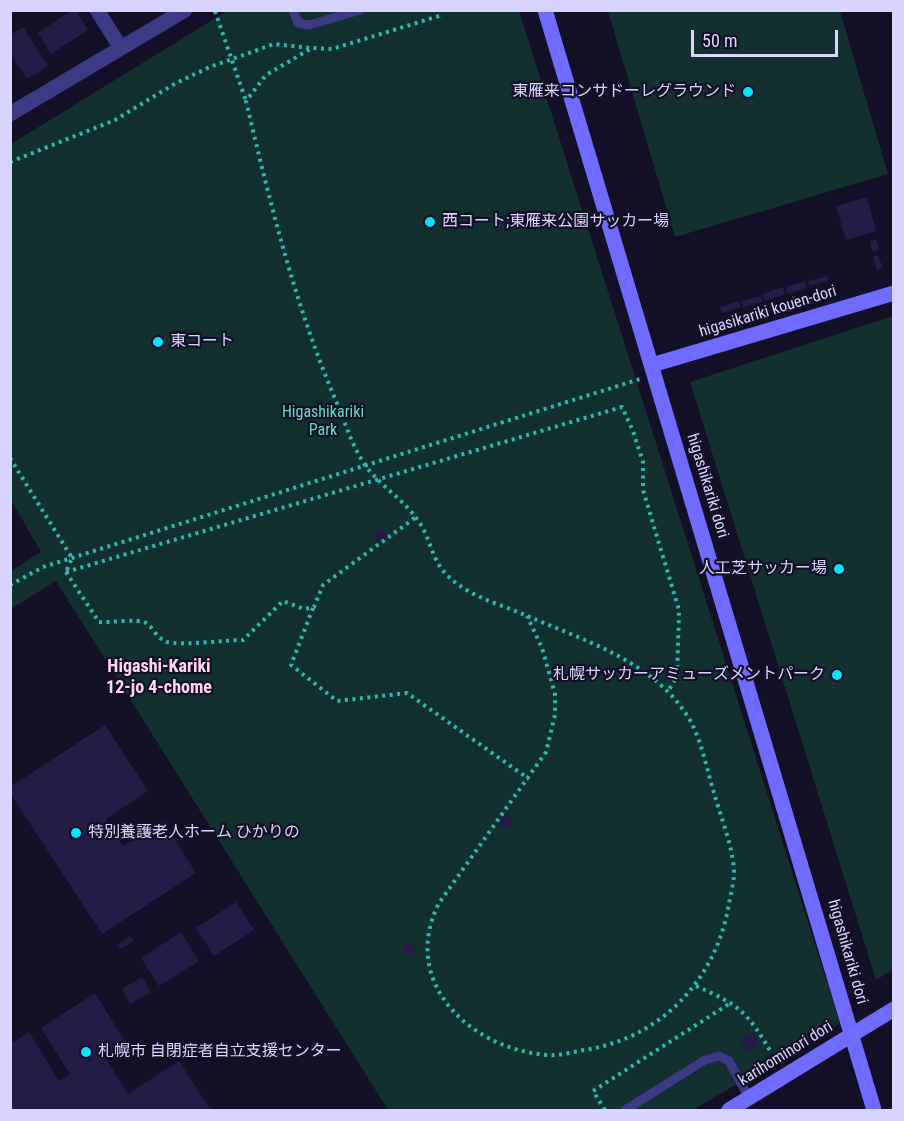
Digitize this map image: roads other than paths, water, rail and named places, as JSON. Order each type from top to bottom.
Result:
[{"type":"street","points":[[97,10],[121,48]]},
{"type":"street","points":[[13,108],[185,10]]},
{"type":"street","name":"higashikariki dori","points":[[545,10],[874,1110]]},
{"type":"street","name":"higasikariki kouen-dori","points":[[654,370],[894,293]]},
{"type":"street","name":"karihominori dori","points":[[729,1110],[894,1009]]},
{"type":"lane","points":[[293,10],[298,23],[309,25],[360,10]]},
{"type":"lane","points":[[625,1110],[705,1060],[719,1056],[729,1061],[749,1098]]},
{"type":"place","name":"東雁来コンサドーレグラウンド","points":[[748,92]]},
{"type":"place","name":"西コート;東雁来公園サッカー場","points":[[430,222]]},
{"type":"place","name":"東コート","points":[[158,342]]},
{"type":"place","name":"人工芝サッカー場","points":[[839,569]]},
{"type":"place","name":"札幌サッカーアミューズメントパーク","points":[[837,675]]},
{"type":"place","name":"特別養護老人ホーム ひかりの","points":[[76,833]]},
{"type":"place","name":"札幌市 自閉症者自立支援センター","points":[[86,1052]]},
{"type":"district","name":"Higashi-Kariki 12-jo 4-chome","points":[[159,677]]},
{"type":"park label","name":"Higashikariki Park","points":[[323,422]]}]
